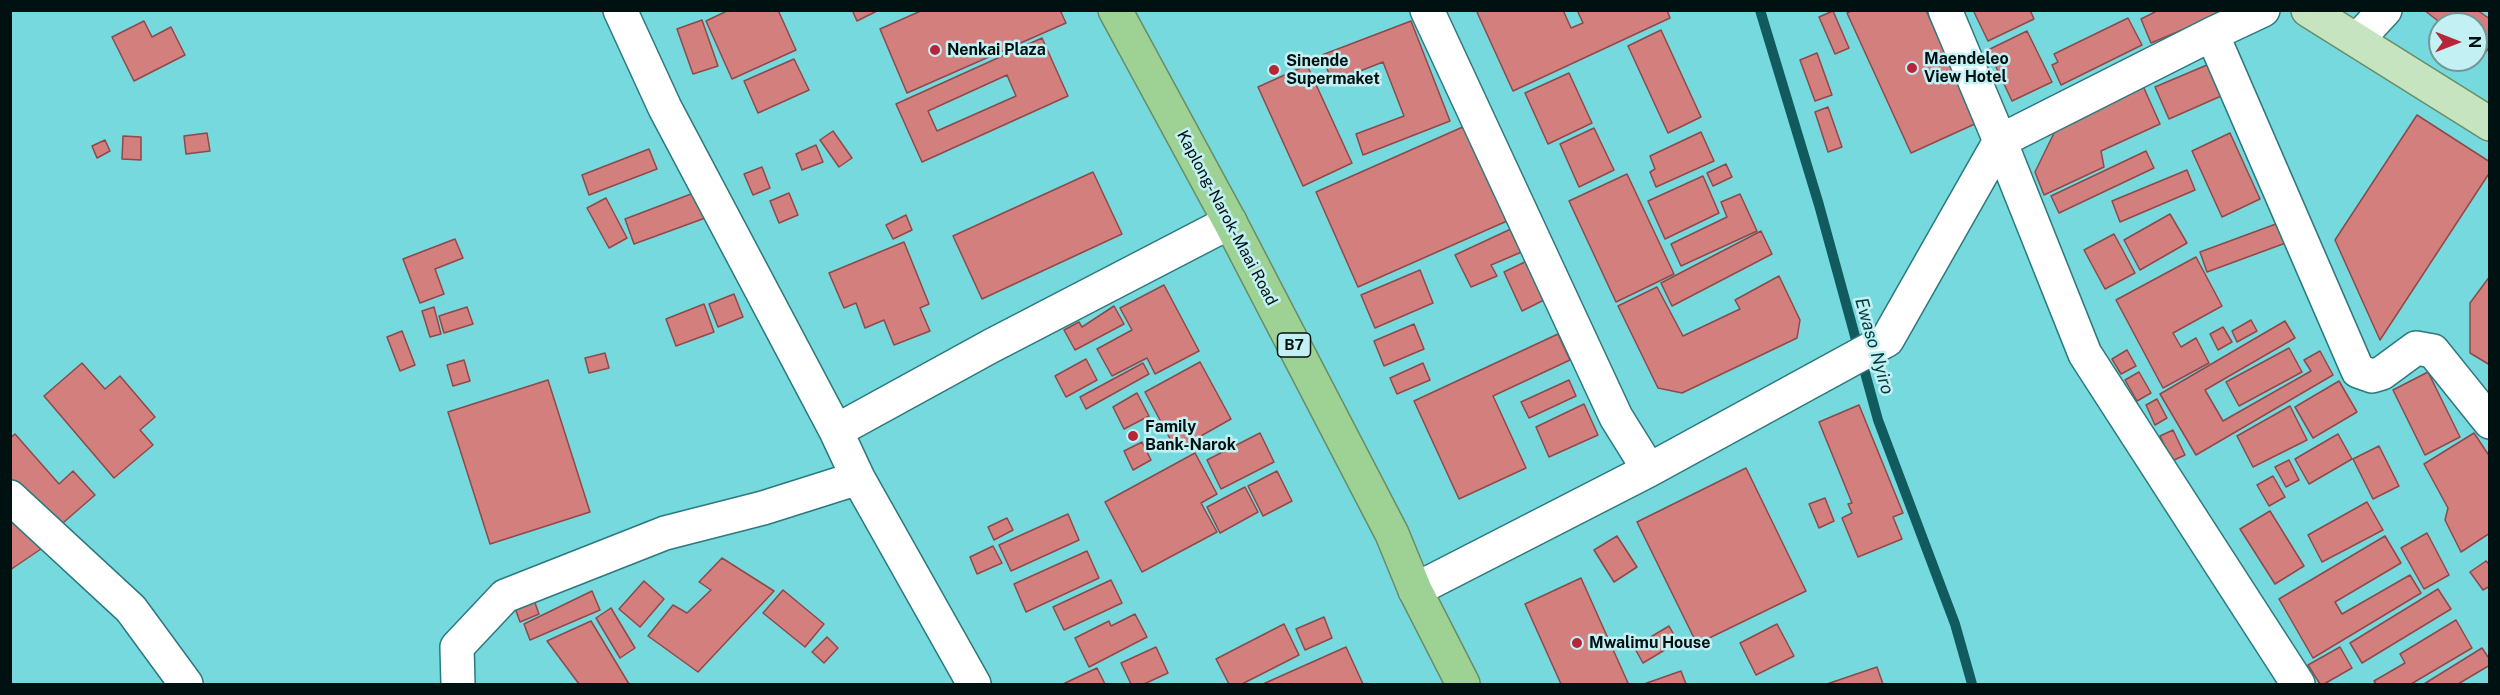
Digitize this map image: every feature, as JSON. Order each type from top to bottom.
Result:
[{"type":"highway","name":"Kaplong-Narok-Maai Road","points":[[1115,10],[1230,222],[1392,534],[1415,590],[1463,684]]},
{"type":"main road","points":[[2308,10],[2490,124]]},
{"type":"street","points":[[620,10],[665,108],[836,431],[858,478],[974,684]]},
{"type":"street","points":[[1427,10],[1616,417],[1648,471]]},
{"type":"street","points":[[1946,10],[2085,354],[2298,684]]},
{"type":"street","points":[[1415,590],[1648,471],[1887,340],[2000,141],[2263,10]]},
{"type":"street","points":[[2357,40],[2385,10]]},
{"type":"street","points":[[2211,34],[2358,371],[2372,376],[2382,373],[2416,348],[2433,351],[2490,422]]},
{"type":"street","points":[[836,431],[992,346],[1230,222]]},
{"type":"street","points":[[458,684],[457,647],[505,596],[665,533],[763,508],[858,478]]},
{"type":"street","points":[[10,497],[131,609],[185,684]]},
{"type":"building","points":[[729,10],[778,10],[796,50],[732,79],[706,21]]},
{"type":"building","points":[[852,10],[879,10],[857,21]]},
{"type":"building","points":[[923,10],[1060,10],[1066,23],[907,93],[880,29]]},
{"type":"building","points":[[1476,10],[1563,10],[1571,28],[1583,23],[1577,10],[1667,10],[1670,18],[1513,91]]},
{"type":"building","name":"Maendeleo View Hotel","points":[[1853,10],[1926,10],[1977,123],[1911,153],[1847,13]]},
{"type":"building","points":[[1973,10],[2030,10],[2034,19],[1988,41]]},
{"type":"building","points":[[2154,10],[2219,10],[2213,17],[2151,43],[2141,19],[2155,12]]},
{"type":"building","points":[[2424,10],[2477,10],[2480,12],[2428,12]]},
{"type":"building","points":[[1833,11],[1849,48],[1835,54],[1819,17]]},
{"type":"building","points":[[2128,18],[2142,45],[2061,85],[2052,65],[2058,62],[2054,54]]},
{"type":"building","points":[[2488,18],[2490,19],[2490,46],[2488,49]]},
{"type":"building","points":[[702,20],[718,66],[693,74],[677,29]]},
{"type":"building","points":[[144,21],[152,37],[171,27],[185,55],[134,81],[112,37]]},
{"type":"building","points":[[1411,21],[1450,121],[1363,155],[1356,134],[1404,116],[1383,62],[1332,82],[1322,55]]},
{"type":"building","points":[[1661,30],[1701,117],[1668,133],[1628,46]]},
{"type":"building","points":[[2027,31],[2052,82],[2012,101],[1988,50]]},
{"type":"building","points":[[1042,38],[1068,96],[922,162],[896,104]],"holes":[[[1007,75],[1016,96],[937,131],[928,111]]]},
{"type":"building","points":[[1817,53],[1832,95],[1815,101],[1800,60]]},
{"type":"building","points":[[794,59],[809,90],[758,113],[744,81]]},
{"type":"building","points":[[2214,62],[2228,93],[2169,119],[2155,87]]},
{"type":"building","points":[[1307,65],[1352,163],[1303,186],[1258,87]]},
{"type":"building","points":[[1569,73],[1592,123],[1548,144],[1525,93]]},
{"type":"building","points":[[2143,86],[2160,124],[2101,151],[2104,167],[2044,195],[2035,172],[2056,129]]},
{"type":"building","points":[[1828,107],[1842,147],[1828,152],[1815,112]]},
{"type":"building","points":[[2417,115],[2490,162],[2490,172],[2380,340],[2335,240]]},
{"type":"building","points":[[1465,126],[1507,221],[1358,287],[1316,192]]},
{"type":"building","points":[[1594,128],[1614,170],[1579,187],[1560,144]]},
{"type":"building","points":[[833,131],[852,158],[839,167],[820,140]]},
{"type":"building","points":[[1701,132],[1714,161],[1656,187],[1650,172],[1655,169],[1650,156]]},
{"type":"building","points":[[207,133],[210,151],[186,154],[184,136]]},
{"type":"building","points":[[2230,133],[2260,199],[2222,217],[2192,151]]},
{"type":"building","points":[[123,136],[141,137],[141,160],[122,159]]},
{"type":"building","points":[[105,140],[110,151],[97,158],[92,146]]},
{"type":"building","points":[[816,145],[823,162],[802,170],[796,154]]},
{"type":"building","points":[[649,149],[657,169],[589,195],[582,175]]},
{"type":"building","points":[[2146,151],[2154,168],[2059,213],[2051,196]]},
{"type":"building","points":[[1726,164],[1732,177],[1713,186],[1707,173]]},
{"type":"building","points":[[762,167],[770,188],[753,195],[744,174]]},
{"type":"building","points":[[2187,170],[2195,190],[2120,222],[2112,201]]},
{"type":"building","points":[[1093,172],[1122,234],[982,299],[953,236]]},
{"type":"building","points":[[1627,174],[1674,274],[1616,302],[1569,201]]},
{"type":"building","points":[[1703,176],[1719,213],[1665,239],[1648,201]]},
{"type":"building","points":[[699,191],[708,217],[634,244],[625,219]]},
{"type":"building","points":[[789,193],[798,215],[779,223],[770,201]]},
{"type":"building","points":[[1740,194],[1757,231],[1681,266],[1671,244],[1727,217],[1721,202]]},
{"type":"building","points":[[606,198],[627,238],[609,248],[587,208]]},
{"type":"building","points":[[2170,214],[2187,243],[2140,270],[2124,240]]},
{"type":"building","points":[[906,215],[912,230],[893,239],[886,225]]},
{"type":"building","points":[[2284,221],[2291,241],[2207,272],[2200,252]]},
{"type":"building","points":[[1513,228],[1524,251],[1491,265],[1497,276],[1471,287],[1455,255]]},
{"type":"building","points":[[1761,231],[1772,254],[1672,306],[1661,283]]},
{"type":"building","points":[[2114,234],[2135,273],[2105,289],[2084,250]]},
{"type":"building","points":[[455,239],[463,258],[435,269],[444,294],[420,303],[403,259]]},
{"type":"building","points":[[904,242],[929,304],[920,308],[930,331],[894,345],[884,320],[865,328],[856,303],[844,308],[829,273]]},
{"type":"building","points":[[2196,257],[2222,306],[2173,333],[2181,347],[2196,338],[2209,363],[2163,388],[2116,300]]},
{"type":"building","points":[[1529,260],[1548,298],[1522,311],[1504,272]]},
{"type":"building","points":[[1420,270],[1433,303],[1375,328],[1361,295]]},
{"type":"building","points":[[1779,276],[1800,320],[1797,338],[1682,393],[1658,388],[1618,306],[1657,287],[1683,336],[1740,309],[1735,300]]},
{"type":"building","points":[[2490,276],[2490,365],[2470,353],[2470,303]]},
{"type":"building","points":[[1164,285],[1199,351],[1155,374],[1147,358],[1112,376],[1097,349],[1132,330],[1120,308]]},
{"type":"building","points":[[734,294],[743,317],[718,327],[709,304]]},
{"type":"building","points":[[704,304],[714,332],[676,346],[666,319]]},
{"type":"building","points":[[1114,306],[1124,324],[1075,350],[1064,330],[1079,322],[1082,327]]},
{"type":"building","points":[[434,307],[441,334],[430,337],[422,311]]},
{"type":"building","points":[[467,307],[473,324],[444,333],[439,316]]},
{"type":"building","points":[[2251,320],[2257,331],[2237,342],[2232,331]]},
{"type":"building","points":[[2285,321],[2295,338],[2205,390],[2223,421],[2311,371],[2304,360],[2320,351],[2333,375],[2196,455],[2160,394]]},
{"type":"building","points":[[1414,324],[1424,349],[1384,366],[1374,341]]},
{"type":"building","points":[[2223,327],[2232,342],[2218,350],[2210,334]]},
{"type":"building","points":[[402,331],[415,365],[400,371],[387,337]]},
{"type":"building","points":[[1558,334],[1570,360],[1493,396],[1526,468],[1459,499],[1414,401]]},
{"type":"building","points":[[2289,348],[2302,372],[2239,406],[2226,382]]},
{"type":"building","points":[[2127,350],[2136,366],[2121,374],[2112,359]]},
{"type":"building","points":[[605,353],[609,368],[589,373],[585,358]]},
{"type":"building","points":[[1086,359],[1097,380],[1066,397],[1055,376]]},
{"type":"building","points":[[464,360],[470,381],[453,386],[447,365]]},
{"type":"building","points":[[1200,362],[1231,419],[1176,450],[1145,392]]},
{"type":"building","points":[[82,363],[105,389],[120,376],[155,417],[140,430],[153,445],[114,478],[44,396]]},
{"type":"building","points":[[1143,363],[1149,374],[1086,409],[1080,397]]},
{"type":"building","points":[[1423,363],[1430,380],[1397,394],[1390,378]]},
{"type":"building","points":[[2139,372],[2151,393],[2137,401],[2125,380]]},
{"type":"building","points":[[2428,372],[2460,437],[2425,455],[2393,390]]},
{"type":"building","points":[[548,380],[590,512],[490,544],[448,412]]},
{"type":"building","points":[[1569,380],[1576,396],[1529,418],[1521,402]]},
{"type":"building","points":[[2339,381],[2357,412],[2313,438],[2295,407]]},
{"type":"building","points":[[1137,393],[1149,416],[1124,429],[1113,407]]},
{"type":"building","points":[[2157,399],[2167,418],[2155,425],[2146,405]]},
{"type":"building","points":[[1584,404],[1598,435],[1549,457],[1536,427]]},
{"type":"building","points":[[1859,405],[1903,513],[1893,517],[1902,539],[1858,557],[1842,518],[1852,513],[1848,504],[1852,503],[1819,422]]},
{"type":"building","points":[[2290,406],[2307,440],[2253,467],[2237,436]]},
{"type":"building","points":[[2173,430],[2185,455],[2172,461],[2160,436]]},
{"type":"building","points":[[1260,433],[1274,462],[1221,489],[1207,460]]},
{"type":"building","points":[[2474,433],[2490,457],[2490,533],[2461,552],[2445,520],[2448,508],[2424,464]]},
{"type":"building","points":[[15,434],[59,484],[73,471],[95,495],[56,529],[10,478],[10,438]]},
{"type":"building","points":[[2338,434],[2352,459],[2309,484],[2295,459]]},
{"type":"building","points":[[1142,442],[1151,460],[1133,470],[1124,451]]},
{"type":"building","points":[[2379,446],[2399,486],[2373,499],[2353,459]]},
{"type":"building","points":[[1195,453],[1217,494],[1201,503],[1217,532],[1142,572],[1105,502]]},
{"type":"building","points":[[2289,460],[2299,480],[2286,487],[2275,467]]},
{"type":"building","points":[[1746,468],[1806,591],[1697,644],[1637,522]]},
{"type":"building","points":[[1277,471],[1292,501],[1263,516],[1248,486]]},
{"type":"building","points":[[2273,476],[2285,497],[2269,506],[2257,485]]},
{"type":"building","points":[[1245,487],[1258,512],[1220,533],[1207,507]]},
{"type":"building","points":[[1825,498],[1834,521],[1819,528],[1809,504]]},
{"type":"building","points":[[2367,502],[2383,530],[2322,562],[2308,535]]},
{"type":"building","points":[[2270,511],[2304,566],[2275,584],[2240,529]]},
{"type":"building","points":[[1068,514],[1079,540],[1011,571],[999,545]]},
{"type":"building","points":[[19,518],[41,549],[10,570],[10,524]]},
{"type":"building","points":[[1007,518],[1013,530],[994,540],[988,527]]},
{"type":"building","points":[[2427,533],[2449,575],[2424,589],[2401,548]]},
{"type":"building","points":[[1617,536],[1637,567],[1614,582],[1594,550]]},
{"type":"building","points":[[2385,536],[2401,563],[2335,602],[2342,614],[2410,575],[2421,593],[2313,658],[2279,599]]},
{"type":"building","points":[[993,546],[1002,563],[977,574],[970,557]]},
{"type":"building","points":[[1087,551],[1099,578],[1026,612],[1014,584]]},
{"type":"building","points":[[722,558],[774,591],[698,672],[648,636],[673,605],[687,613],[711,590],[699,582]]},
{"type":"building","points":[[2486,561],[2490,565],[2490,586],[2483,590],[2470,572]]},
{"type":"building","name":"Mwalimu House","points":[[1581,578],[1628,683],[1561,684],[1525,604]]},
{"type":"building","points":[[1111,580],[1122,603],[1064,630],[1053,607]]},
{"type":"building","points":[[644,581],[664,599],[640,627],[619,609]]},
{"type":"building","points":[[2438,589],[2451,609],[2362,663],[2350,643]]},
{"type":"building","points":[[783,590],[824,624],[805,647],[763,613]]},
{"type":"building","points":[[592,591],[600,610],[530,640],[524,624]]},
{"type":"building","points":[[534,600],[539,614],[520,622],[515,608]]},
{"type":"building","points":[[611,608],[635,648],[620,658],[596,618]]},
{"type":"building","points":[[1135,614],[1147,637],[1089,667],[1075,638],[1109,621],[1111,626]]},
{"type":"building","points":[[1324,617],[1332,638],[1305,650],[1296,629]]},
{"type":"building","points":[[2456,620],[2472,648],[2411,684],[2376,684],[2374,681],[2405,663],[2400,654]]},
{"type":"building","points":[[591,621],[629,684],[579,684],[547,641]]},
{"type":"building","points":[[1284,624],[1299,655],[1242,684],[1229,684],[1216,659]]},
{"type":"building","points":[[1777,624],[1794,656],[1756,675],[1740,643]]},
{"type":"building","points":[[1669,626],[1678,642],[1643,663],[1634,647]]},
{"type":"building","points":[[827,637],[838,648],[824,663],[812,652]]},
{"type":"building","points":[[1156,647],[1168,673],[1144,684],[1131,684],[1121,663]]},
{"type":"building","points":[[1346,647],[1363,684],[1263,684]]},
{"type":"building","points":[[2340,647],[2352,668],[2320,684],[2308,665]]},
{"type":"building","points":[[2482,648],[2490,660],[2490,665],[2458,684],[2424,684]]},
{"type":"building","points":[[1877,667],[1883,684],[1827,684]]},
{"type":"building","points":[[1097,668],[1105,684],[1063,684]]},
{"type":"building","points":[[1681,671],[1686,684],[1644,684]]},
{"type":"waterway","name":"Ewaso Nyiro","points":[[1760,10],[1819,205],[1878,420],[1955,624],[1972,684]]},
{"type":"place","name":"Nenkai Plaza","points":[[935,50]]},
{"type":"place","name":"Maendeleo View Hotel","points":[[1912,68]]},
{"type":"place","name":"Sinende Supermaket","points":[[1274,70]]},
{"type":"place","name":"Family Bank-Narok","points":[[1133,436]]},
{"type":"place","name":"Mwalimu House","points":[[1577,643]]}]
